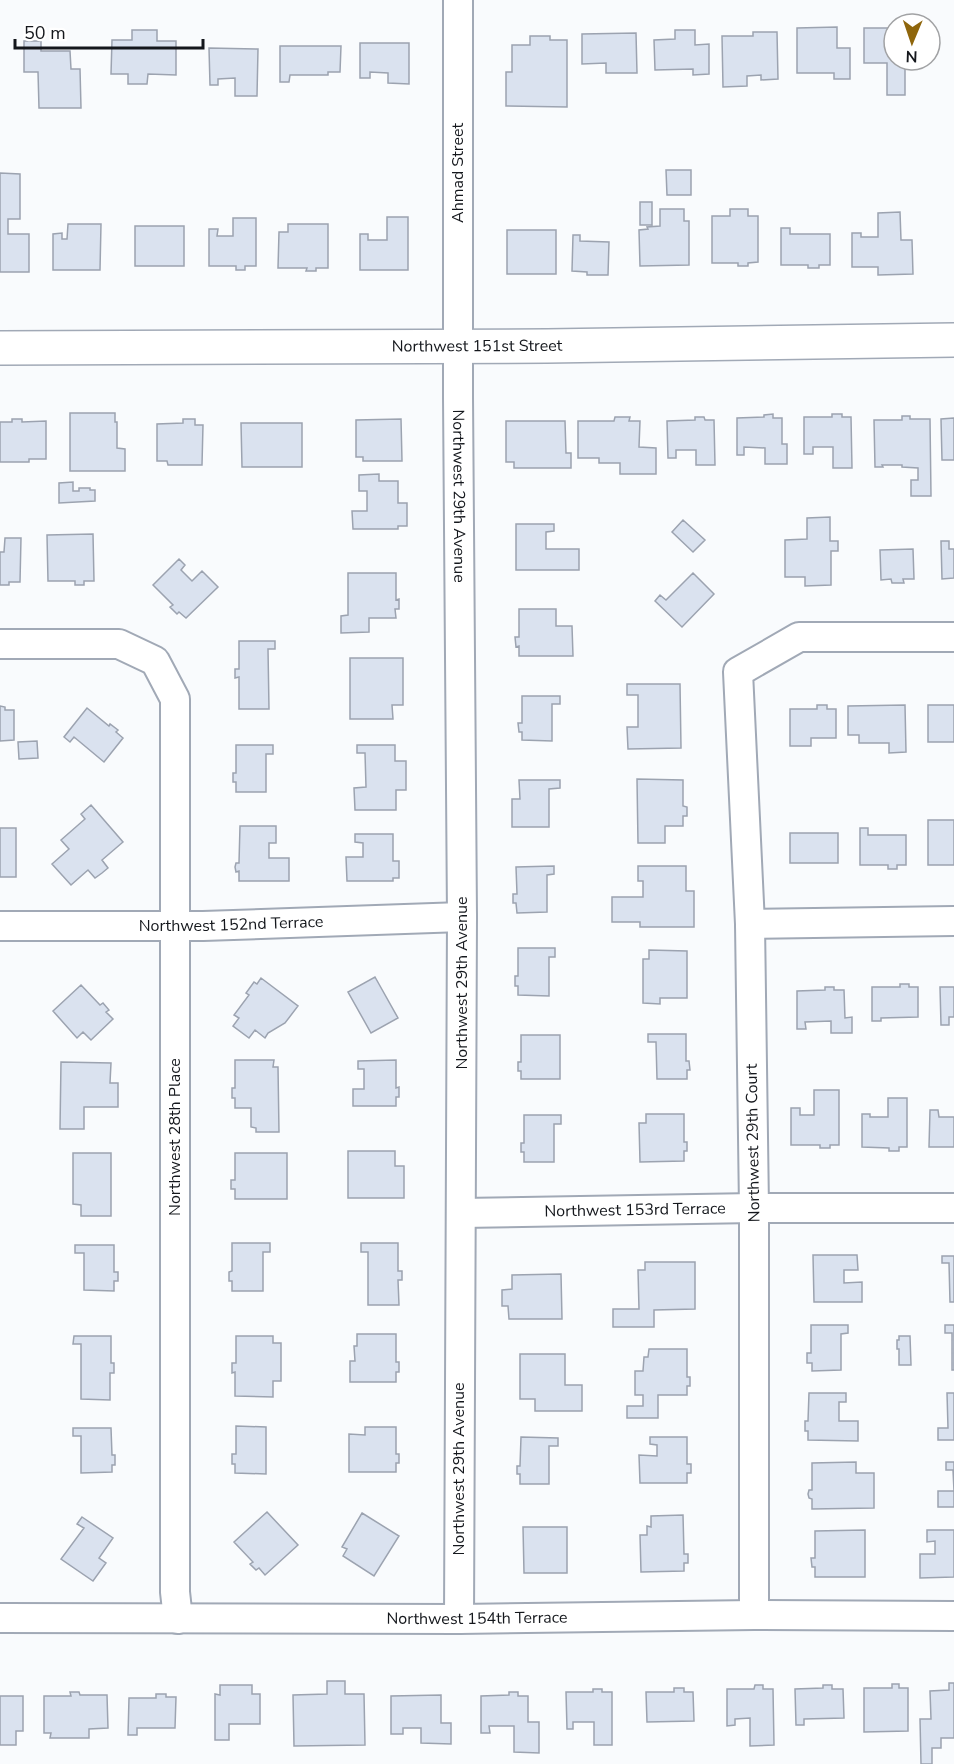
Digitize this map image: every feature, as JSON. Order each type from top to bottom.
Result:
[{"type":"street","name":"Ahmad Street","points":[[458,346],[459,0]]},
{"type":"street","name":"Northwest 151st Street","points":[[0,348],[458,346],[954,340]]},
{"type":"street","name":"Northwest 29th Avenue","points":[[458,346],[462,917],[459,1619]]},
{"type":"street","name":"Northwest 29th Court","points":[[754,1615],[754,1208],[750,924],[738,672],[799,637],[954,637]]},
{"type":"street","name":"Northwest 28th Place","points":[[0,644],[119,644],[155,661],[175,699],[175,1592],[178,1618]]},
{"type":"street","name":"Northwest 152nd Terrace","points":[[0,926],[174,926],[462,917]]},
{"type":"street","points":[[750,924],[954,921]]},
{"type":"street","name":"Northwest 153rd Terrace","points":[[460,1212],[954,1208]]},
{"type":"street","name":"Northwest 154th Terrace","points":[[0,1618],[459,1619],[754,1615],[954,1616]]},
{"type":"building","points":[[837,27],[837,48],[850,48],[850,79],[834,79],[834,73],[797,73],[797,28]]},
{"type":"building","points":[[864,28],[882,28],[882,63],[864,63]]},
{"type":"building","points":[[132,30],[157,30],[157,41],[176,41],[176,75],[148,74],[147,84],[128,84],[128,74],[111,74],[112,40],[132,40]]},
{"type":"building","points":[[675,30],[695,30],[695,45],[709,44],[709,74],[693,75],[693,69],[655,70],[654,40],[675,39]]},
{"type":"building","points":[[753,32],[777,32],[778,79],[761,80],[761,75],[747,76],[747,86],[723,87],[722,36],[753,36]]},
{"type":"building","points":[[636,33],[637,73],[606,73],[606,63],[582,64],[582,34]]},
{"type":"building","points":[[530,36],[550,36],[550,40],[567,40],[567,107],[506,106],[506,72],[512,72],[512,45],[530,45]]},
{"type":"building","points":[[24,41],[41,41],[41,51],[70,51],[71,69],[80,69],[81,108],[39,108],[38,72],[24,72]]},
{"type":"building","points":[[360,43],[409,43],[409,84],[388,83],[388,73],[370,72],[370,78],[360,78]]},
{"type":"building","points":[[280,46],[341,46],[340,72],[328,72],[328,75],[290,75],[289,82],[280,82]]},
{"type":"building","points":[[209,48],[258,49],[257,96],[235,96],[235,78],[218,79],[218,85],[210,85]]},
{"type":"building","points":[[887,72],[905,72],[905,95],[887,95]]},
{"type":"building","points":[[666,170],[691,170],[691,195],[667,195]]},
{"type":"building","points":[[0,173],[20,174],[20,219],[8,219],[8,234],[29,234],[29,272],[0,272]]},
{"type":"building","points":[[640,202],[652,202],[652,225],[640,225]]},
{"type":"building","points":[[660,209],[684,209],[684,221],[689,221],[689,265],[640,266],[639,230],[660,226]]},
{"type":"building","points":[[730,209],[748,209],[748,216],[758,216],[758,262],[748,263],[748,266],[738,266],[738,263],[712,263],[712,216],[730,216]]},
{"type":"building","points":[[900,212],[901,240],[912,240],[913,274],[878,275],[878,267],[852,267],[852,233],[861,233],[861,237],[878,237],[878,213]]},
{"type":"building","points":[[387,217],[408,217],[408,270],[360,270],[360,234],[368,234],[368,240],[387,240]]},
{"type":"building","points":[[233,218],[256,218],[256,266],[245,266],[245,270],[236,270],[236,266],[209,266],[209,229],[218,229],[217,236],[233,236]]},
{"type":"building","points":[[68,224],[101,224],[100,270],[53,270],[53,234],[62,233],[62,239],[67,239]]},
{"type":"building","points":[[288,224],[328,224],[328,268],[306,271],[307,268],[278,268],[279,232],[288,232]]},
{"type":"building","points":[[135,226],[184,226],[184,266],[135,266]]},
{"type":"building","points":[[781,228],[790,228],[790,234],[830,234],[830,265],[808,268],[808,265],[781,265]]},
{"type":"building","points":[[507,230],[556,230],[556,274],[507,274]]},
{"type":"building","points":[[573,235],[580,235],[580,241],[609,242],[608,275],[587,275],[587,272],[572,271]]},
{"type":"building","points":[[70,413],[115,413],[117,448],[125,449],[125,471],[70,471]]},
{"type":"building","points":[[773,414],[773,418],[782,418],[782,444],[787,444],[787,464],[765,464],[765,448],[744,447],[744,455],[737,455],[737,418],[764,417],[764,415]]},
{"type":"building","points":[[832,414],[851,417],[852,468],[833,468],[833,447],[813,447],[813,454],[804,454],[804,417],[832,417]]},
{"type":"building","points":[[902,416],[910,416],[910,419],[930,419],[931,496],[911,496],[911,480],[918,480],[918,468],[902,467],[902,465],[875,467],[874,420],[902,420]]},
{"type":"building","points":[[615,417],[630,417],[629,421],[640,421],[639,447],[656,448],[656,474],[620,474],[620,463],[599,463],[599,458],[578,458],[578,421],[614,421]]},
{"type":"building","points":[[695,417],[714,420],[715,465],[696,465],[696,450],[676,450],[676,458],[668,458],[667,421],[695,420]]},
{"type":"building","points":[[954,418],[954,460],[942,460],[941,419]]},
{"type":"building","points":[[12,419],[22,419],[22,422],[46,421],[46,459],[29,459],[29,462],[0,462],[0,422],[12,422]]},
{"type":"building","points":[[183,419],[195,419],[195,425],[203,425],[202,465],[168,465],[167,461],[157,461],[157,424],[183,423]]},
{"type":"building","points":[[401,419],[402,461],[363,461],[363,457],[356,457],[356,420]]},
{"type":"building","points":[[506,421],[565,421],[566,453],[571,453],[571,468],[514,468],[514,462],[506,462]]},
{"type":"building","points":[[241,423],[302,423],[302,467],[242,467]]},
{"type":"building","points":[[379,474],[379,481],[398,481],[398,503],[407,503],[407,526],[398,526],[398,529],[353,529],[352,511],[367,511],[367,491],[359,491],[359,475]]},
{"type":"building","points":[[73,482],[73,491],[79,491],[79,488],[95,490],[95,501],[59,503],[59,483]]},
{"type":"building","points":[[830,517],[830,541],[838,541],[838,551],[831,551],[831,585],[805,586],[805,577],[785,577],[785,540],[807,539],[807,518]]},
{"type":"building","points":[[683,520],[705,540],[693,552],[672,532]]},
{"type":"building","points":[[516,524],[554,524],[554,531],[546,532],[546,549],[579,549],[579,570],[516,570]]},
{"type":"building","points":[[93,534],[94,581],[84,581],[84,585],[75,585],[75,581],[48,581],[47,535]]},
{"type":"building","points":[[5,538],[21,538],[20,582],[0,585],[0,552],[4,552]]},
{"type":"building","points":[[941,541],[949,541],[949,549],[954,549],[954,578],[942,579]]},
{"type":"building","points":[[913,549],[914,579],[903,579],[904,583],[892,583],[891,579],[881,580],[880,550]]},
{"type":"building","points":[[179,559],[185,565],[181,570],[192,581],[202,571],[218,587],[186,618],[179,612],[177,614],[170,607],[173,605],[153,585]]},
{"type":"building","points":[[348,573],[396,573],[396,600],[399,599],[399,609],[395,609],[396,618],[369,618],[369,632],[341,633],[341,616],[348,615]]},
{"type":"building","points":[[693,573],[714,594],[682,627],[655,601],[660,595],[666,600]]},
{"type":"building","points":[[519,609],[556,609],[556,626],[572,626],[573,656],[519,656],[519,646],[516,647],[515,637],[519,637]]},
{"type":"building","points":[[239,641],[275,641],[275,649],[268,649],[269,709],[239,709],[239,677],[235,678],[235,669],[239,669]]},
{"type":"building","points":[[350,658],[403,658],[403,705],[392,705],[393,719],[350,719]]},
{"type":"building","points":[[627,684],[680,684],[681,748],[628,749],[627,727],[638,727],[638,695],[627,695]]},
{"type":"building","points":[[522,696],[560,696],[560,704],[552,704],[552,741],[522,740],[522,732],[519,732],[518,723],[522,723]]},
{"type":"building","points":[[817,705],[827,705],[827,709],[836,709],[836,738],[811,738],[811,746],[790,746],[790,709],[817,709]]},
{"type":"building","points":[[905,705],[906,752],[889,753],[889,743],[859,743],[859,735],[848,735],[848,706]]},
{"type":"building","points":[[928,705],[954,705],[954,742],[928,742]]},
{"type":"building","points":[[0,706],[5,707],[5,710],[14,710],[14,740],[0,741]]},
{"type":"building","points":[[87,708],[109,726],[110,724],[118,730],[116,732],[123,738],[104,762],[74,737],[70,742],[64,737]]},
{"type":"building","points":[[37,741],[38,758],[19,759],[18,742]]},
{"type":"building","points":[[236,745],[273,745],[273,754],[266,754],[266,792],[236,792],[233,773],[236,773]]},
{"type":"building","points":[[357,745],[395,745],[395,761],[406,761],[406,790],[396,790],[396,810],[355,810],[354,788],[366,787],[365,753],[357,753]]},
{"type":"building","points":[[637,779],[683,780],[683,806],[687,807],[687,816],[683,816],[683,826],[665,826],[665,843],[638,843]]},
{"type":"building","points":[[519,780],[560,780],[560,788],[549,789],[549,827],[512,827],[512,799],[520,799]]},
{"type":"building","points":[[91,805],[123,842],[102,860],[108,868],[102,873],[95,878],[88,870],[71,885],[52,864],[69,849],[61,840],[85,819],[81,814]]},
{"type":"building","points":[[928,820],[954,820],[954,865],[928,865]]},
{"type":"building","points":[[240,826],[276,826],[276,843],[269,843],[269,858],[289,858],[289,881],[239,881],[239,871],[236,872],[235,867],[236,863],[239,863]]},
{"type":"building","points":[[0,828],[16,828],[16,877],[0,877]]},
{"type":"building","points":[[860,828],[868,828],[868,835],[906,835],[906,865],[897,865],[897,869],[888,869],[888,865],[860,865]]},
{"type":"building","points":[[790,833],[838,833],[838,863],[790,863]]},
{"type":"building","points":[[355,834],[393,834],[393,861],[399,861],[399,878],[393,878],[393,881],[347,881],[346,857],[363,857],[363,843],[355,842]]},
{"type":"building","points":[[554,866],[554,874],[547,875],[547,912],[517,913],[516,903],[513,903],[513,894],[517,894],[516,867]]},
{"type":"building","points":[[638,866],[686,866],[686,891],[694,891],[694,927],[640,927],[640,922],[612,922],[612,897],[643,897],[643,881],[638,881]]},
{"type":"building","points":[[518,948],[555,948],[555,957],[549,957],[549,996],[518,995],[515,976],[518,976]]},
{"type":"building","points":[[649,950],[687,951],[687,998],[660,998],[660,1004],[643,1003],[643,959],[649,959]]},
{"type":"building","points":[[375,977],[398,1018],[371,1033],[348,992]]},
{"type":"building","points":[[261,978],[298,1006],[285,1023],[268,1033],[265,1038],[255,1030],[249,1038],[233,1026],[239,1018],[234,1015],[249,995],[246,993],[254,982],[257,984]]},
{"type":"building","points":[[900,984],[918,987],[918,1017],[881,1018],[881,1021],[872,1021],[872,987],[900,987]]},
{"type":"building","points":[[81,985],[100,1005],[103,1003],[109,1010],[106,1012],[113,1019],[91,1040],[83,1032],[77,1038],[53,1011]]},
{"type":"building","points":[[825,987],[844,990],[845,1018],[852,1017],[852,1033],[831,1033],[831,1021],[805,1022],[806,1029],[797,1029],[797,991],[825,990]]},
{"type":"building","points":[[940,987],[954,987],[954,1017],[949,1017],[949,1025],[941,1025]]},
{"type":"building","points":[[648,1034],[686,1034],[686,1061],[689,1061],[690,1070],[687,1070],[687,1079],[657,1079],[656,1042],[648,1042]]},
{"type":"building","points":[[521,1035],[560,1035],[560,1079],[521,1079],[518,1062],[521,1062]]},
{"type":"building","points":[[235,1060],[274,1060],[273,1067],[278,1067],[279,1132],[256,1132],[256,1128],[251,1127],[251,1108],[235,1108],[232,1088],[235,1088]]},
{"type":"building","points":[[396,1060],[396,1088],[399,1087],[399,1097],[396,1097],[396,1106],[353,1106],[353,1089],[364,1089],[364,1069],[358,1069],[358,1061]]},
{"type":"building","points":[[61,1062],[111,1063],[110,1083],[118,1083],[118,1107],[84,1107],[84,1129],[60,1129]]},
{"type":"building","points":[[814,1090],[839,1090],[839,1145],[820,1148],[820,1145],[791,1145],[791,1108],[800,1108],[800,1115],[814,1115]]},
{"type":"building","points":[[888,1098],[907,1098],[907,1147],[899,1147],[899,1151],[889,1151],[889,1148],[862,1147],[862,1114],[870,1114],[870,1117],[888,1117]]},
{"type":"building","points":[[930,1110],[938,1110],[939,1117],[954,1117],[954,1147],[929,1147]]},
{"type":"building","points":[[646,1114],[684,1114],[684,1142],[687,1142],[687,1151],[684,1151],[684,1161],[640,1162],[639,1123],[646,1123]]},
{"type":"building","points":[[524,1115],[561,1115],[561,1124],[554,1124],[554,1162],[524,1162],[521,1143],[524,1143]]},
{"type":"building","points":[[348,1151],[395,1151],[395,1166],[404,1166],[404,1198],[348,1198]]},
{"type":"building","points":[[73,1153],[111,1153],[111,1216],[81,1216],[81,1205],[73,1204]]},
{"type":"building","points":[[235,1153],[287,1153],[287,1199],[235,1199],[235,1189],[231,1189],[231,1180],[235,1180]]},
{"type":"building","points":[[232,1243],[270,1243],[270,1252],[263,1252],[263,1291],[232,1291],[229,1272],[232,1271]]},
{"type":"building","points":[[361,1243],[398,1243],[398,1271],[402,1271],[402,1280],[398,1280],[399,1305],[368,1305],[368,1252],[361,1252]]},
{"type":"building","points":[[75,1245],[114,1245],[114,1272],[118,1272],[118,1281],[114,1281],[114,1291],[84,1290],[84,1253],[75,1253]]},
{"type":"building","points":[[813,1255],[857,1255],[858,1270],[844,1270],[844,1283],[862,1282],[862,1302],[814,1302]]},
{"type":"building","points":[[942,1256],[954,1256],[954,1302],[950,1302],[949,1263],[942,1263]]},
{"type":"building","points":[[645,1262],[695,1262],[695,1309],[654,1310],[654,1327],[613,1327],[613,1309],[639,1309],[638,1270],[645,1270]]},
{"type":"building","points":[[561,1274],[562,1319],[509,1319],[508,1306],[502,1306],[502,1290],[512,1289],[512,1275]]},
{"type":"building","points":[[811,1325],[848,1325],[848,1333],[841,1334],[841,1370],[812,1371],[812,1363],[807,1363],[807,1353],[811,1353]]},
{"type":"building","points":[[945,1325],[954,1325],[954,1370],[952,1370],[952,1333],[945,1333]]},
{"type":"building","points":[[357,1334],[396,1334],[396,1362],[399,1362],[399,1372],[396,1372],[396,1382],[350,1382],[350,1361],[355,1361],[354,1346],[357,1346]]},
{"type":"building","points":[[74,1336],[111,1336],[111,1363],[114,1363],[114,1373],[110,1373],[110,1400],[81,1399],[81,1344],[73,1344]]},
{"type":"building","points":[[236,1336],[273,1336],[273,1343],[281,1343],[281,1381],[273,1381],[273,1397],[235,1396],[235,1372],[232,1373],[232,1363],[236,1363]]},
{"type":"building","points":[[899,1336],[910,1336],[911,1365],[899,1365],[897,1340]]},
{"type":"building","points":[[649,1349],[687,1349],[687,1377],[690,1377],[690,1386],[687,1386],[687,1395],[658,1395],[658,1418],[627,1418],[627,1406],[643,1406],[643,1395],[635,1395],[635,1371],[643,1371],[644,1357],[648,1357]]},
{"type":"building","points":[[520,1354],[565,1354],[565,1385],[582,1385],[582,1411],[535,1411],[535,1399],[520,1399]]},
{"type":"building","points":[[809,1393],[846,1393],[846,1402],[839,1402],[839,1421],[858,1421],[858,1441],[808,1440],[805,1421],[808,1421]]},
{"type":"building","points":[[947,1393],[954,1393],[954,1440],[938,1440],[938,1428],[948,1428]]},
{"type":"building","points":[[236,1426],[266,1427],[266,1474],[235,1473],[232,1454],[236,1454]]},
{"type":"building","points":[[365,1427],[396,1427],[396,1454],[399,1454],[399,1463],[396,1463],[396,1472],[349,1472],[349,1434],[365,1435]]},
{"type":"building","points":[[73,1428],[111,1428],[112,1455],[115,1455],[112,1472],[81,1473],[81,1436],[73,1436]]},
{"type":"building","points":[[521,1437],[558,1438],[558,1446],[549,1446],[549,1484],[520,1484],[517,1466],[520,1466]]},
{"type":"building","points":[[650,1437],[687,1437],[687,1464],[691,1464],[691,1473],[687,1473],[687,1483],[640,1483],[639,1455],[657,1456],[657,1445],[650,1444]]},
{"type":"building","points":[[856,1462],[856,1473],[874,1473],[874,1508],[812,1509],[812,1499],[808,1494],[809,1490],[812,1490],[812,1463]]},
{"type":"building","points":[[946,1462],[954,1462],[954,1491],[953,1470],[946,1470]]},
{"type":"building","points":[[938,1491],[954,1491],[954,1507],[938,1507]]},
{"type":"building","points":[[267,1512],[298,1545],[265,1575],[259,1568],[256,1570],[250,1564],[253,1562],[234,1542]]},
{"type":"building","points":[[362,1513],[399,1536],[374,1576],[343,1556],[347,1549],[342,1547]]},
{"type":"building","points":[[683,1515],[684,1554],[688,1554],[688,1563],[684,1563],[684,1571],[641,1572],[640,1535],[647,1535],[647,1526],[651,1527],[651,1516]]},
{"type":"building","points":[[82,1517],[113,1538],[99,1558],[106,1563],[93,1581],[61,1559],[84,1528],[77,1524]]},
{"type":"building","points":[[523,1527],[567,1527],[567,1573],[524,1573]]},
{"type":"building","points":[[865,1530],[865,1577],[815,1577],[815,1567],[812,1567],[811,1558],[815,1558],[815,1531]]},
{"type":"building","points":[[927,1530],[954,1530],[954,1577],[920,1578],[920,1554],[935,1554],[935,1541],[927,1542]]},
{"type":"building","points":[[327,1681],[345,1681],[345,1694],[364,1694],[365,1745],[294,1746],[293,1695],[327,1694]]},
{"type":"building","points":[[949,1683],[954,1683],[954,1738],[941,1738],[941,1748],[932,1748],[932,1764],[921,1764],[920,1719],[931,1719],[930,1691],[949,1690]]},
{"type":"building","points":[[892,1684],[899,1684],[899,1688],[908,1688],[908,1731],[864,1732],[864,1688],[892,1688]]},
{"type":"building","points":[[220,1685],[252,1685],[252,1694],[260,1694],[260,1724],[229,1724],[229,1740],[215,1740],[215,1694],[220,1695]]},
{"type":"building","points":[[755,1685],[763,1685],[763,1689],[773,1689],[774,1745],[750,1746],[750,1718],[735,1719],[735,1725],[727,1726],[727,1689],[754,1689]]},
{"type":"building","points":[[823,1685],[832,1685],[832,1689],[843,1689],[844,1718],[804,1719],[804,1725],[796,1725],[795,1689],[823,1688]]},
{"type":"building","points":[[674,1688],[684,1688],[684,1692],[693,1692],[694,1721],[647,1722],[646,1692],[674,1692]]},
{"type":"building","points":[[593,1689],[612,1692],[612,1745],[594,1745],[594,1722],[573,1722],[573,1729],[567,1729],[566,1692],[593,1692]]},
{"type":"building","points":[[70,1692],[79,1692],[80,1695],[107,1695],[108,1728],[89,1729],[89,1738],[50,1738],[51,1733],[44,1733],[44,1696],[71,1696]]},
{"type":"building","points":[[509,1692],[518,1692],[518,1696],[528,1696],[528,1722],[539,1722],[539,1753],[514,1752],[514,1726],[489,1726],[490,1733],[481,1733],[481,1696],[509,1695]]},
{"type":"building","points":[[156,1694],[176,1697],[175,1728],[137,1728],[137,1735],[128,1735],[129,1698],[156,1698]]},
{"type":"building","points":[[441,1695],[441,1723],[451,1723],[451,1744],[421,1743],[421,1728],[403,1728],[403,1734],[391,1734],[391,1696]]},
{"type":"building","points":[[0,1696],[23,1696],[23,1731],[16,1731],[16,1745],[0,1745]]}]
